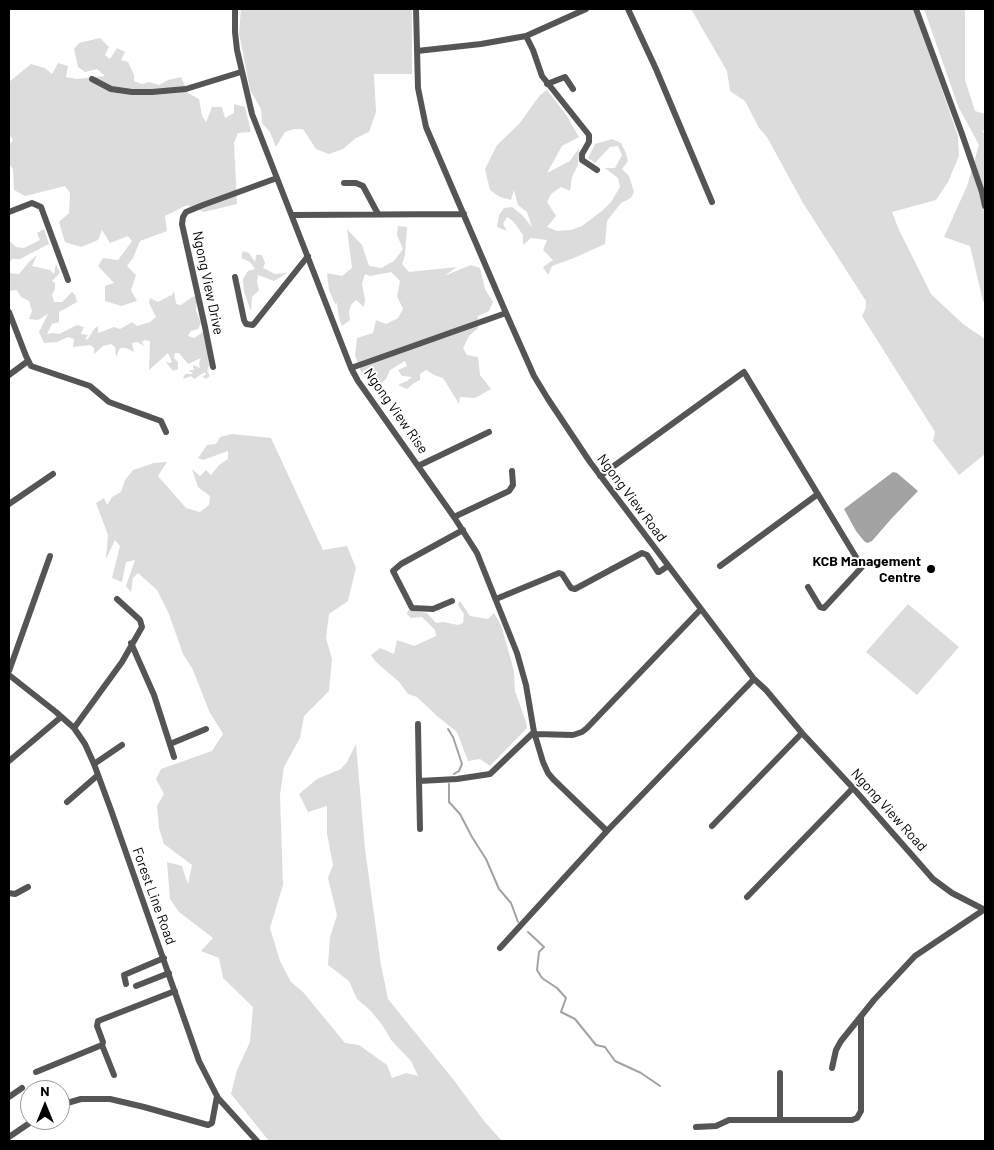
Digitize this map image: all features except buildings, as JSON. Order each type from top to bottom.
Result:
[{"type":"street","name":"Ngong View Rise","points":[[235,9],[234,32],[241,72],[252,114],[351,368],[358,381],[463,530],[477,553],[516,653],[526,685],[535,733],[548,773],[588,815],[607,831]]},
{"type":"street","name":"Ngong View Road","points":[[416,9],[418,88],[425,122],[506,313],[544,394],[600,476],[754,679],[766,690],[933,880],[952,893],[984,910]]},
{"type":"street","points":[[416,51],[481,44],[526,36],[586,9]]},
{"type":"street","points":[[628,9],[656,69],[712,202]]},
{"type":"street","points":[[916,9],[962,134],[985,206]]},
{"type":"street","points":[[526,36],[547,84],[589,135],[590,142],[582,154],[582,160],[597,170]]},
{"type":"street","points":[[92,79],[111,89],[152,92],[186,88],[241,72]]},
{"type":"street","points":[[547,84],[565,77],[573,89]]},
{"type":"street","name":"Ngong View Drive","points":[[213,368],[182,224],[183,217],[186,212],[277,178]]},
{"type":"street","points":[[344,182],[363,186],[378,214]]},
{"type":"street","points":[[9,212],[32,203],[41,207],[68,280]]},
{"type":"street","points":[[292,215],[464,214]]},
{"type":"street","points":[[235,277],[244,320],[246,324],[253,325],[308,256]]},
{"type":"street","points":[[9,312],[31,366],[90,386],[109,402],[161,421],[164,423],[166,432]]},
{"type":"street","points":[[351,368],[506,313]]},
{"type":"street","points":[[9,375],[28,361]]},
{"type":"street","points":[[600,476],[744,372],[862,567],[824,608],[820,606],[808,587]]},
{"type":"street","points":[[418,466],[489,432]]},
{"type":"street","points":[[454,517],[509,491],[513,485],[512,471]]},
{"type":"street","points":[[9,504],[53,474]]},
{"type":"street","points":[[720,566],[818,494]]},
{"type":"street","points":[[452,601],[433,609],[412,608],[393,571],[401,564],[463,530]]},
{"type":"street","points":[[496,599],[560,573],[572,588],[575,589],[642,554],[647,555],[658,572],[668,566]]},
{"type":"street","points":[[9,671],[50,556]]},
{"type":"street","points":[[74,728],[122,662],[131,643],[142,627],[142,624],[117,599]]},
{"type":"street","points":[[418,781],[457,779],[490,774],[535,733],[573,735],[582,732],[701,610]]},
{"type":"street","points":[[131,643],[154,695],[174,758]]},
{"type":"street","name":"Forest Line Road","points":[[9,675],[74,728],[85,744],[94,764],[176,991],[199,1061],[217,1096],[228,1111],[257,1141]]},
{"type":"street","points":[[500,948],[607,831],[754,679]]},
{"type":"street","points":[[9,761],[61,717]]},
{"type":"street","points":[[418,724],[420,830]]},
{"type":"street","points":[[170,744],[206,729]]},
{"type":"street","points":[[712,826],[802,733]]},
{"type":"street","points":[[94,764],[122,745]]},
{"type":"street","points":[[67,802],[98,775]]},
{"type":"street","points":[[747,897],[853,788]]},
{"type":"street","points":[[9,893],[15,894],[28,887]]},
{"type":"street","points":[[832,1068],[836,1050],[860,1016],[915,956],[984,910]]},
{"type":"street","points":[[126,984],[124,975],[164,958]]},
{"type":"street","points":[[136,986],[169,973]]},
{"type":"street","points":[[114,1076],[102,1045],[103,1042],[97,1026],[98,1021],[176,991]]},
{"type":"street","points":[[696,1127],[716,1126],[729,1120],[852,1120],[857,1118],[861,1111],[860,1016]]},
{"type":"street","points":[[36,1072],[102,1045]]},
{"type":"street","points":[[780,1073],[780,1120]]},
{"type":"street","points":[[9,1097],[20,1089]]},
{"type":"street","points":[[70,1102],[81,1099],[110,1099],[208,1125],[212,1123],[217,1096]]},
{"type":"street","points":[[9,1137],[20,1130]]},
{"type":"shaded area","points":[[241,9],[412,9],[412,74],[374,74],[376,112],[369,132],[356,138],[343,149],[329,154],[316,149],[303,129],[285,132],[276,147],[270,132],[262,123],[261,109],[250,90],[239,33]]},
{"type":"shaded area","points":[[691,9],[914,9],[958,136],[959,156],[948,182],[936,200],[892,212],[931,294],[963,324],[985,339],[985,454],[959,475],[933,441],[935,432],[862,316],[866,308],[866,301],[803,203],[745,101],[730,91],[727,71]]},
{"type":"shaded area","points":[[924,9],[965,9],[965,80],[975,111],[985,114],[985,130],[982,131],[985,134],[985,303],[970,246],[944,237],[967,186],[979,145],[958,106]]},
{"type":"shaded area","points":[[100,38],[109,47],[105,55],[110,59],[117,48],[125,52],[121,60],[128,62],[134,75],[134,81],[142,84],[149,82],[159,85],[168,80],[181,77],[188,93],[199,99],[202,116],[206,122],[212,107],[222,107],[225,118],[234,113],[234,104],[245,107],[251,132],[238,133],[234,143],[237,204],[204,212],[187,205],[165,216],[167,231],[140,241],[133,258],[127,266],[136,275],[131,290],[137,301],[121,306],[105,301],[105,286],[114,283],[98,266],[103,258],[118,260],[132,241],[128,236],[110,243],[102,230],[98,240],[81,247],[65,242],[59,222],[69,213],[70,193],[65,186],[25,196],[14,190],[13,169],[9,164],[9,145],[13,140],[9,134],[9,82],[31,64],[45,68],[52,74],[58,63],[68,66],[66,77],[77,79],[105,76],[97,69],[85,72],[78,67],[74,49],[79,43]]},
{"type":"shaded area","points":[[547,90],[567,116],[579,137],[562,146],[547,173],[570,161],[579,148],[578,165],[572,177],[570,191],[561,187],[551,194],[547,202],[556,216],[547,227],[557,231],[571,230],[582,226],[611,202],[620,187],[618,178],[605,168],[615,168],[622,155],[618,146],[610,147],[595,163],[588,158],[595,144],[612,139],[621,143],[628,161],[622,169],[629,176],[634,192],[631,198],[621,203],[607,221],[605,244],[552,266],[548,275],[543,267],[553,260],[543,250],[547,240],[531,238],[523,245],[523,235],[513,221],[507,217],[503,224],[507,231],[497,227],[499,215],[504,208],[512,207],[532,227],[527,212],[518,205],[514,190],[511,200],[500,197],[490,190],[485,169],[497,145],[519,124],[540,95]]},
{"type":"shaded area","points":[[398,226],[407,227],[405,255],[402,264],[409,272],[457,267],[444,276],[471,265],[480,268],[485,289],[493,302],[489,311],[478,316],[478,328],[469,336],[463,348],[467,355],[478,357],[480,375],[491,389],[475,398],[460,397],[459,404],[443,378],[426,370],[420,374],[420,380],[407,389],[398,385],[412,377],[402,376],[398,370],[407,366],[405,361],[390,370],[386,379],[377,387],[362,375],[355,355],[357,338],[373,333],[376,320],[386,324],[398,318],[403,309],[397,296],[400,281],[391,272],[370,276],[365,274],[362,284],[365,299],[364,307],[356,300],[351,305],[349,312],[350,320],[342,326],[337,303],[335,304],[329,290],[327,273],[342,276],[352,268],[347,229],[362,245],[369,266],[381,268],[394,261],[403,249],[397,235]]},
{"type":"shaded area","points":[[44,229],[49,244],[20,259],[12,259],[9,263],[9,244],[11,242],[16,247],[24,248],[40,240],[37,233]]},
{"type":"shaded area","points":[[243,251],[249,253],[255,262],[256,255],[262,255],[265,263],[263,268],[275,274],[287,273],[274,281],[258,275],[259,290],[252,297],[251,311],[244,292],[243,279],[248,271],[255,269],[250,262],[241,258]]},
{"type":"shaded area","points":[[37,255],[32,266],[50,270],[54,274],[56,264],[60,273],[52,281],[55,283],[52,295],[54,302],[62,302],[72,292],[77,302],[59,312],[59,322],[52,324],[47,334],[59,334],[77,325],[84,327],[81,334],[88,335],[85,340],[88,339],[98,326],[98,333],[114,327],[120,329],[132,322],[137,326],[150,322],[156,317],[149,303],[150,298],[158,302],[171,295],[171,297],[174,291],[176,304],[181,305],[192,297],[197,296],[196,310],[201,323],[198,329],[191,331],[188,336],[194,338],[203,332],[208,353],[209,366],[207,371],[210,376],[206,379],[202,376],[206,375],[205,372],[194,379],[191,376],[183,379],[185,374],[193,374],[189,370],[194,370],[193,365],[200,368],[201,358],[188,364],[179,353],[175,353],[174,358],[178,362],[178,369],[173,371],[165,361],[172,362],[168,353],[149,370],[150,341],[145,340],[142,342],[144,346],[137,342],[132,343],[134,352],[126,348],[120,348],[116,357],[115,347],[111,344],[103,346],[94,354],[94,348],[90,345],[73,347],[74,339],[68,337],[57,342],[44,343],[39,332],[48,314],[38,320],[29,319],[32,311],[29,301],[21,297],[17,290],[9,291],[9,273],[19,274]]},
{"type":"shaded area","points":[[232,434],[271,438],[323,550],[347,546],[356,568],[348,601],[329,614],[326,638],[332,659],[329,691],[304,716],[300,738],[284,767],[280,795],[283,885],[270,928],[280,961],[291,982],[303,992],[345,1043],[359,1045],[387,1065],[392,1078],[406,1073],[418,1076],[411,1061],[391,1040],[371,1011],[357,999],[349,981],[328,965],[330,937],[337,915],[328,878],[333,865],[327,834],[327,806],[308,812],[299,794],[317,779],[341,769],[347,762],[356,744],[365,849],[381,965],[388,999],[453,1079],[484,1121],[502,1141],[269,1141],[231,1094],[237,1070],[250,1042],[253,1007],[223,978],[219,958],[201,951],[213,938],[179,912],[170,899],[167,862],[182,866],[188,884],[192,865],[164,844],[159,828],[157,806],[164,794],[156,779],[161,769],[212,751],[223,734],[209,711],[193,670],[183,654],[169,614],[157,590],[138,573],[133,578],[131,592],[126,586],[135,560],[126,562],[122,582],[112,578],[120,546],[115,540],[106,559],[108,535],[96,503],[104,498],[107,505],[112,497],[121,492],[125,480],[133,470],[154,463],[167,462],[158,476],[186,508],[200,512],[209,505],[210,496],[198,487],[192,469],[200,476],[206,470],[211,475],[219,465],[228,459],[228,451],[203,460],[198,458],[207,445],[216,444],[220,437]]},
{"type":"shaded area","points":[[893,472],[897,473],[918,491],[872,541],[867,543],[856,531],[844,509]]},
{"type":"shaded area","points":[[460,601],[470,616],[488,619],[494,613],[501,625],[514,671],[515,691],[526,722],[527,728],[490,766],[480,759],[468,761],[457,732],[417,697],[408,694],[399,682],[376,662],[371,655],[380,648],[394,654],[397,640],[414,646],[436,636],[435,630],[422,617],[411,618],[407,614],[408,610],[427,613],[436,623],[443,622],[458,625],[463,623],[464,614],[458,605]]},
{"type":"shaded area","points":[[908,604],[959,647],[917,695],[866,652]]},
{"type":"waterway","points":[[448,729],[453,737],[462,764],[459,771],[454,774]]},
{"type":"waterway","points":[[449,784],[449,802],[460,814],[486,859],[499,889],[511,903],[518,922]]},
{"type":"waterway","points":[[528,932],[544,947],[539,952],[537,970],[542,978],[557,988],[566,998],[561,1012],[575,1019],[596,1045],[605,1047],[615,1061],[641,1073],[660,1086]]},
{"type":"place","name":"KCB Management Centre","points":[[931,569]]}]
